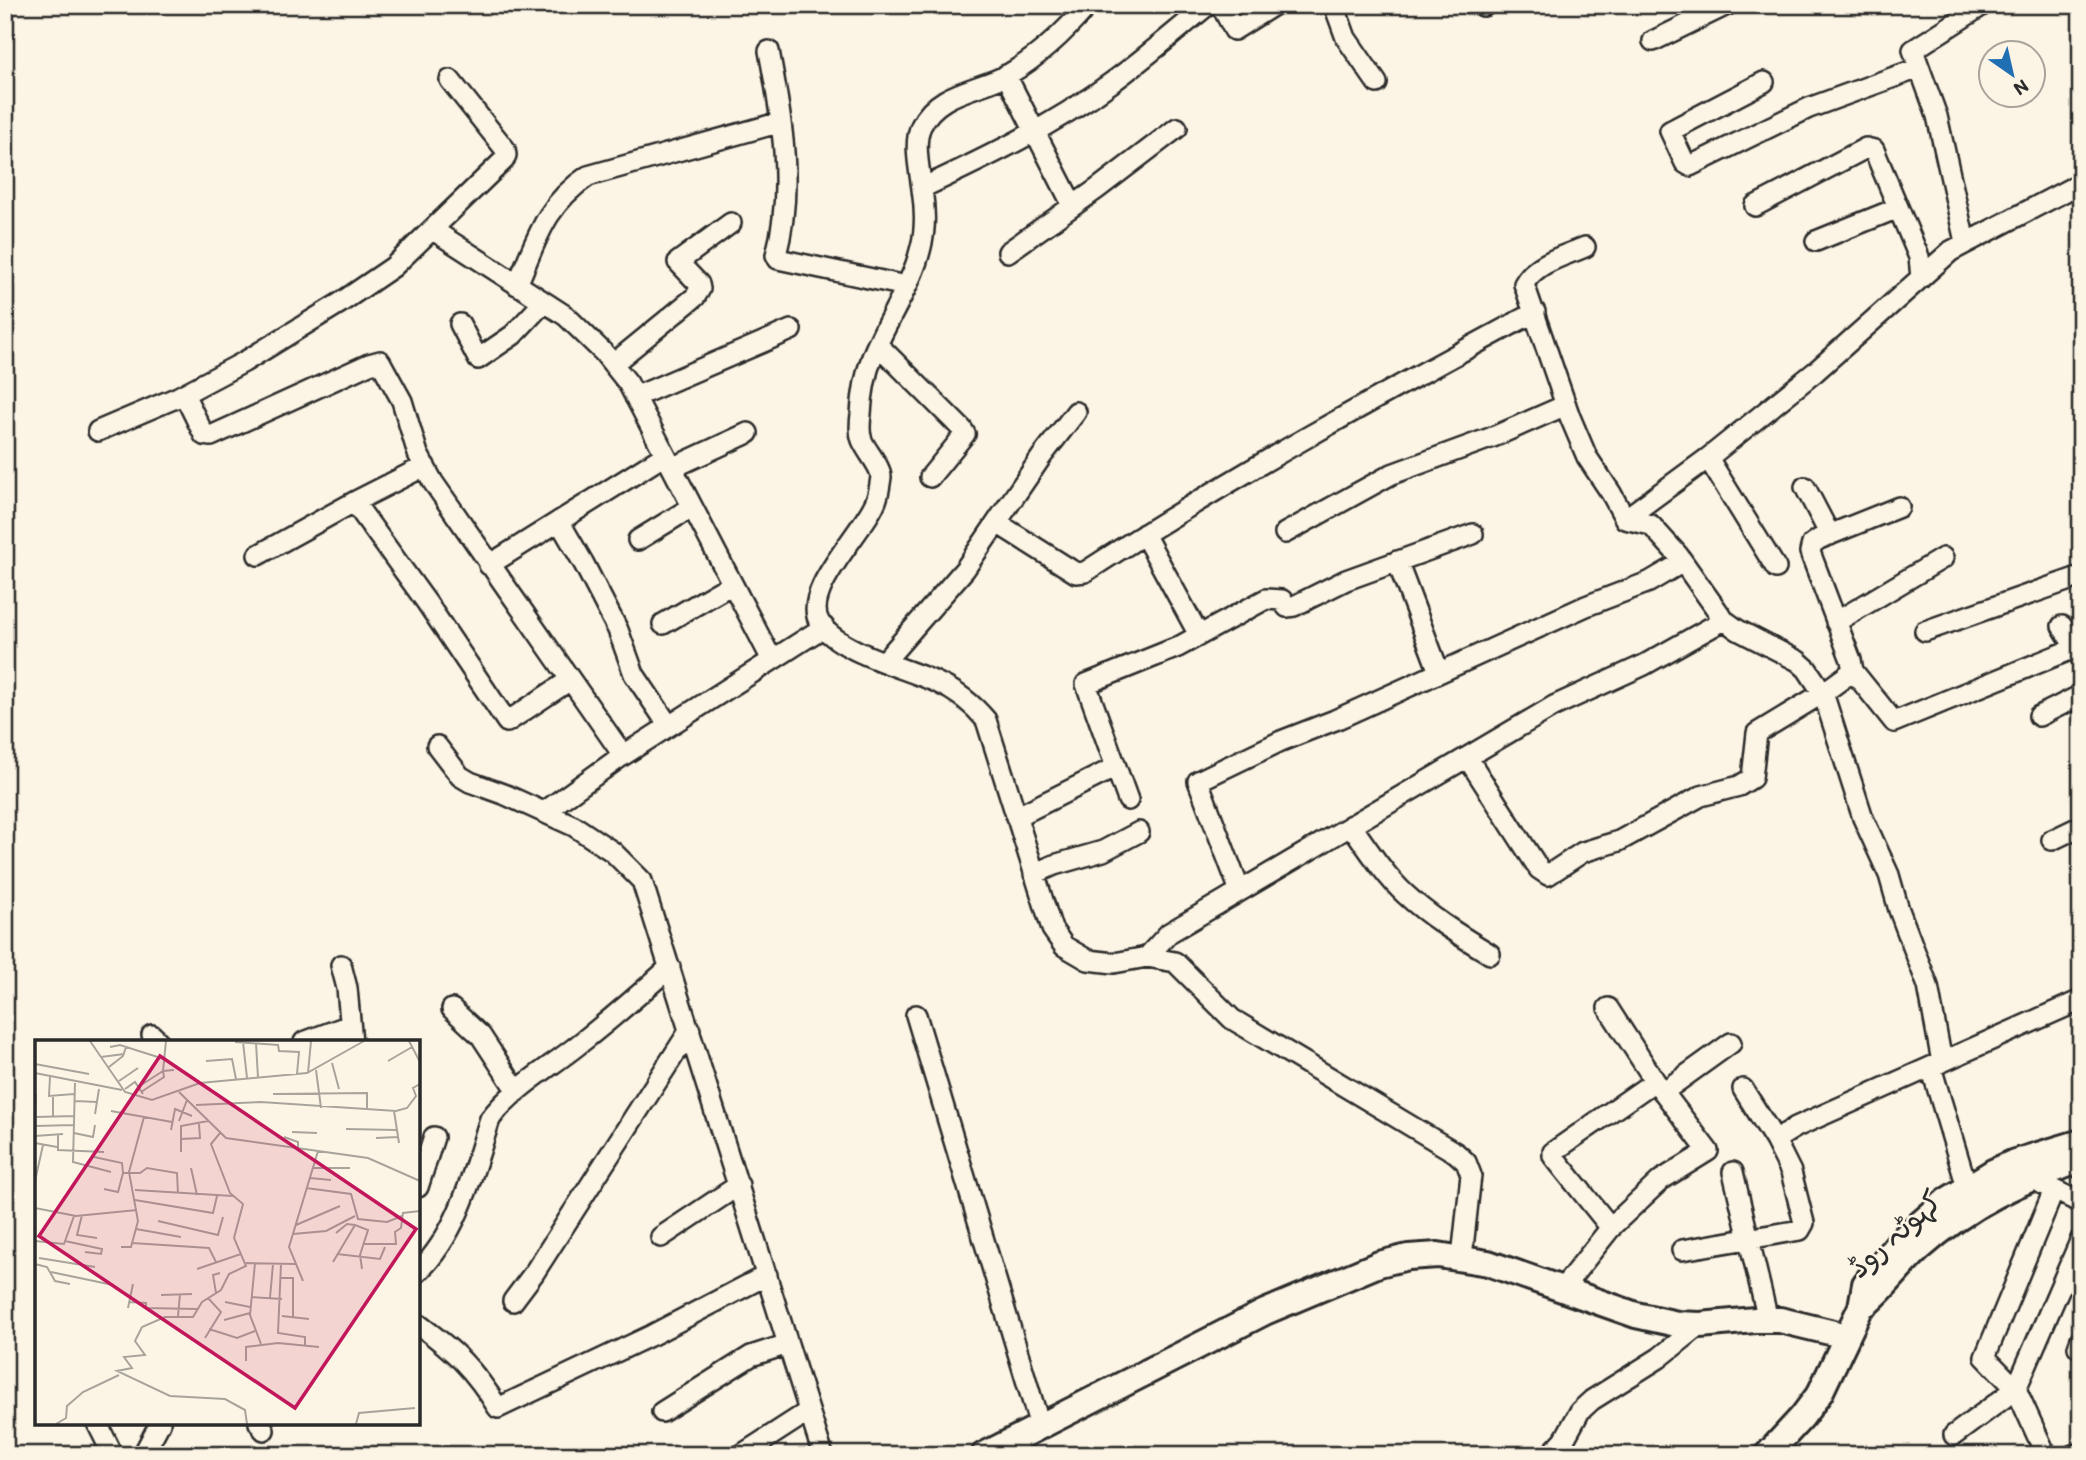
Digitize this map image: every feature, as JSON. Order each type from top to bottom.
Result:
[{"type":"main road","name":"کہوٹہ روڈ","points":[[1861,1307],[1865,1284],[1893,1249],[1923,1219],[1967,1187],[2015,1162],[2081,1142]]},
{"type":"main road","name":"کہوٹہ روڈ","points":[[1861,1307],[1879,1293],[1917,1251],[1959,1216],[2028,1178],[2081,1160]]},
{"type":"main road","points":[[984,1455],[1265,1312],[1379,1264],[1408,1257],[1438,1255],[1488,1263],[1636,1315],[1677,1324],[1780,1320],[1846,1336]]},
{"type":"main road","points":[[1767,1455],[1820,1393],[1861,1307]]},
{"type":"street","points":[[1088,5],[1046,48],[1006,75],[936,105],[919,128],[917,160],[925,221],[922,246],[878,345],[864,384],[861,438],[881,473],[877,499],[831,569],[815,610],[819,622],[843,643],[936,682],[975,706],[986,720],[1052,929],[1064,946],[1088,960],[1114,963],[1147,957],[1166,958],[1175,962],[1232,1019],[1397,1115],[1466,1162],[1471,1175],[1462,1257]]},
{"type":"street","points":[[922,188],[1037,131],[1112,82],[1208,5]]},
{"type":"street","points":[[1221,5],[1234,30],[1274,5]]},
{"type":"street","points":[[1334,5],[1346,38],[1377,83]]},
{"type":"street","points":[[1653,41],[1727,5]]},
{"type":"street","points":[[1965,242],[1937,116],[1913,50],[1983,5]]},
{"type":"street","points":[[769,51],[781,122],[786,188],[776,255],[778,259],[906,286]]},
{"type":"street","points":[[1764,82],[1670,131],[1685,163],[1690,166],[1810,108],[1919,68]]},
{"type":"street","points":[[1006,75],[1037,131],[1073,206]]},
{"type":"street","points":[[98,431],[184,394],[244,362],[341,303],[393,267],[504,160],[505,149],[450,80]]},
{"type":"street","points":[[517,285],[543,224],[556,202],[588,176],[781,122]]},
{"type":"street","points":[[1008,252],[1177,128]]},
{"type":"street","points":[[1755,206],[1866,148],[1874,150],[1919,257],[1921,278]]},
{"type":"street","points":[[1625,519],[1708,458],[1815,372],[1951,251],[2081,183]]},
{"type":"street","points":[[1816,241],[1898,208]]},
{"type":"street","points":[[613,364],[695,297],[700,289],[699,284],[678,262],[732,223]]},
{"type":"street","points":[[433,229],[544,302],[584,332],[613,364],[635,397],[772,660]]},
{"type":"street","points":[[1585,247],[1529,274],[1524,284],[1587,457],[1625,519],[1651,525],[1683,562],[1724,620],[1798,661],[1807,669],[1823,693],[1863,818],[1889,875],[1899,910],[1928,986],[1936,1064],[1967,1187]]},
{"type":"street","points":[[460,324],[478,359],[513,335],[544,302]]},
{"type":"street","points":[[997,523],[1076,573],[1086,572],[1291,445],[1535,312]]},
{"type":"street","points":[[635,397],[791,330]]},
{"type":"street","points":[[878,345],[965,434],[930,477]]},
{"type":"street","points":[[184,394],[204,435],[211,436],[369,363],[380,361],[402,401],[418,454],[425,466],[489,565],[623,755]]},
{"type":"street","points":[[1284,533],[1392,474],[1493,437],[1566,405]]},
{"type":"street","points":[[884,662],[965,569],[1042,456],[1076,412]]},
{"type":"street","points":[[489,565],[559,521],[669,462],[748,433]]},
{"type":"street","points":[[1708,458],[1776,568]]},
{"type":"street","points":[[258,555],[425,466]]},
{"type":"street","points":[[1805,487],[1830,535]]},
{"type":"street","points":[[354,502],[427,603],[507,722],[570,680]]},
{"type":"street","points":[[638,540],[692,507]]},
{"type":"street","points":[[1899,507],[1812,544],[1810,552],[1852,660],[1853,671],[1895,722],[2078,653],[2062,626]]},
{"type":"street","points":[[559,521],[618,630],[634,674],[669,726]]},
{"type":"street","points":[[1144,534],[1199,635]]},
{"type":"street","points":[[1128,800],[1086,684],[1178,647],[1266,599],[1282,600],[1287,607],[1294,606],[1346,580],[1473,534]]},
{"type":"street","points":[[1836,622],[1943,558]]},
{"type":"street","points":[[1397,561],[1439,673]]},
{"type":"street","points":[[1240,891],[1198,781],[1281,741],[1335,720],[1586,606],[1649,582],[1683,562]]},
{"type":"street","points":[[1925,631],[2081,576]]},
{"type":"street","points":[[663,624],[732,583]]},
{"type":"street","points":[[1147,957],[1169,933],[1554,706],[1644,665],[1724,620]]},
{"type":"street","points":[[544,812],[623,755],[824,627]]},
{"type":"street","points":[[1467,757],[1539,869],[1548,875],[1583,852],[1619,841],[1701,796],[1739,786],[1752,778],[1757,733],[1823,693],[1853,671]]},
{"type":"street","points":[[2039,716],[2081,695]]},
{"type":"street","points":[[437,746],[460,776],[574,826],[601,844],[642,881],[822,1455]]},
{"type":"street","points":[[1016,817],[1116,767]]},
{"type":"street","points":[[1351,825],[1377,863],[1405,894],[1443,925],[1490,954]]},
{"type":"street","points":[[2052,840],[2081,826]]},
{"type":"street","points":[[1034,874],[1054,865],[1103,851],[1139,832]]},
{"type":"street","points":[[314,1040],[351,1033],[347,988],[341,965]]},
{"type":"street","points":[[420,1270],[432,1259],[449,1230],[464,1198],[491,1119],[498,1108],[670,967]]},
{"type":"street","points":[[1775,1140],[1796,1127],[2081,1000]]},
{"type":"street","points":[[1562,1289],[1611,1228],[1661,1180],[1708,1152],[1659,1086],[1608,1008]]},
{"type":"street","points":[[452,1009],[481,1036],[517,1091]]},
{"type":"street","points":[[916,1016],[1040,1426]]},
{"type":"street","points":[[513,1301],[534,1273],[690,1030]]},
{"type":"street","points":[[1611,1228],[1553,1156],[1553,1152],[1731,1043]]},
{"type":"street","points":[[1682,1250],[1800,1230],[1804,1223],[1791,1172],[1775,1140],[1743,1089]]},
{"type":"street","points":[[420,1181],[434,1137]]},
{"type":"street","points":[[1733,1172],[1768,1320]]},
{"type":"street","points":[[2028,1178],[2081,1203]]},
{"type":"street","points":[[662,1237],[739,1185]]},
{"type":"street","points":[[2046,1455],[2016,1389],[1985,1357],[2054,1190]]},
{"type":"street","points":[[1954,1436],[2016,1389],[2081,1239]]},
{"type":"street","points":[[420,1326],[459,1356],[481,1379],[498,1408],[652,1335],[767,1275]]},
{"type":"street","points":[[1550,1455],[1564,1440],[1580,1411],[1592,1400],[1659,1358],[1700,1325]]},
{"type":"street","points":[[662,1412],[751,1356],[788,1344]]},
{"type":"street","points":[[741,1455],[809,1411]]},
{"type":"street","points":[[98,1425],[113,1455]]},
{"type":"street","points":[[143,1455],[159,1425]]},
{"type":"street","points":[[2073,1455],[2081,1453]]}]
